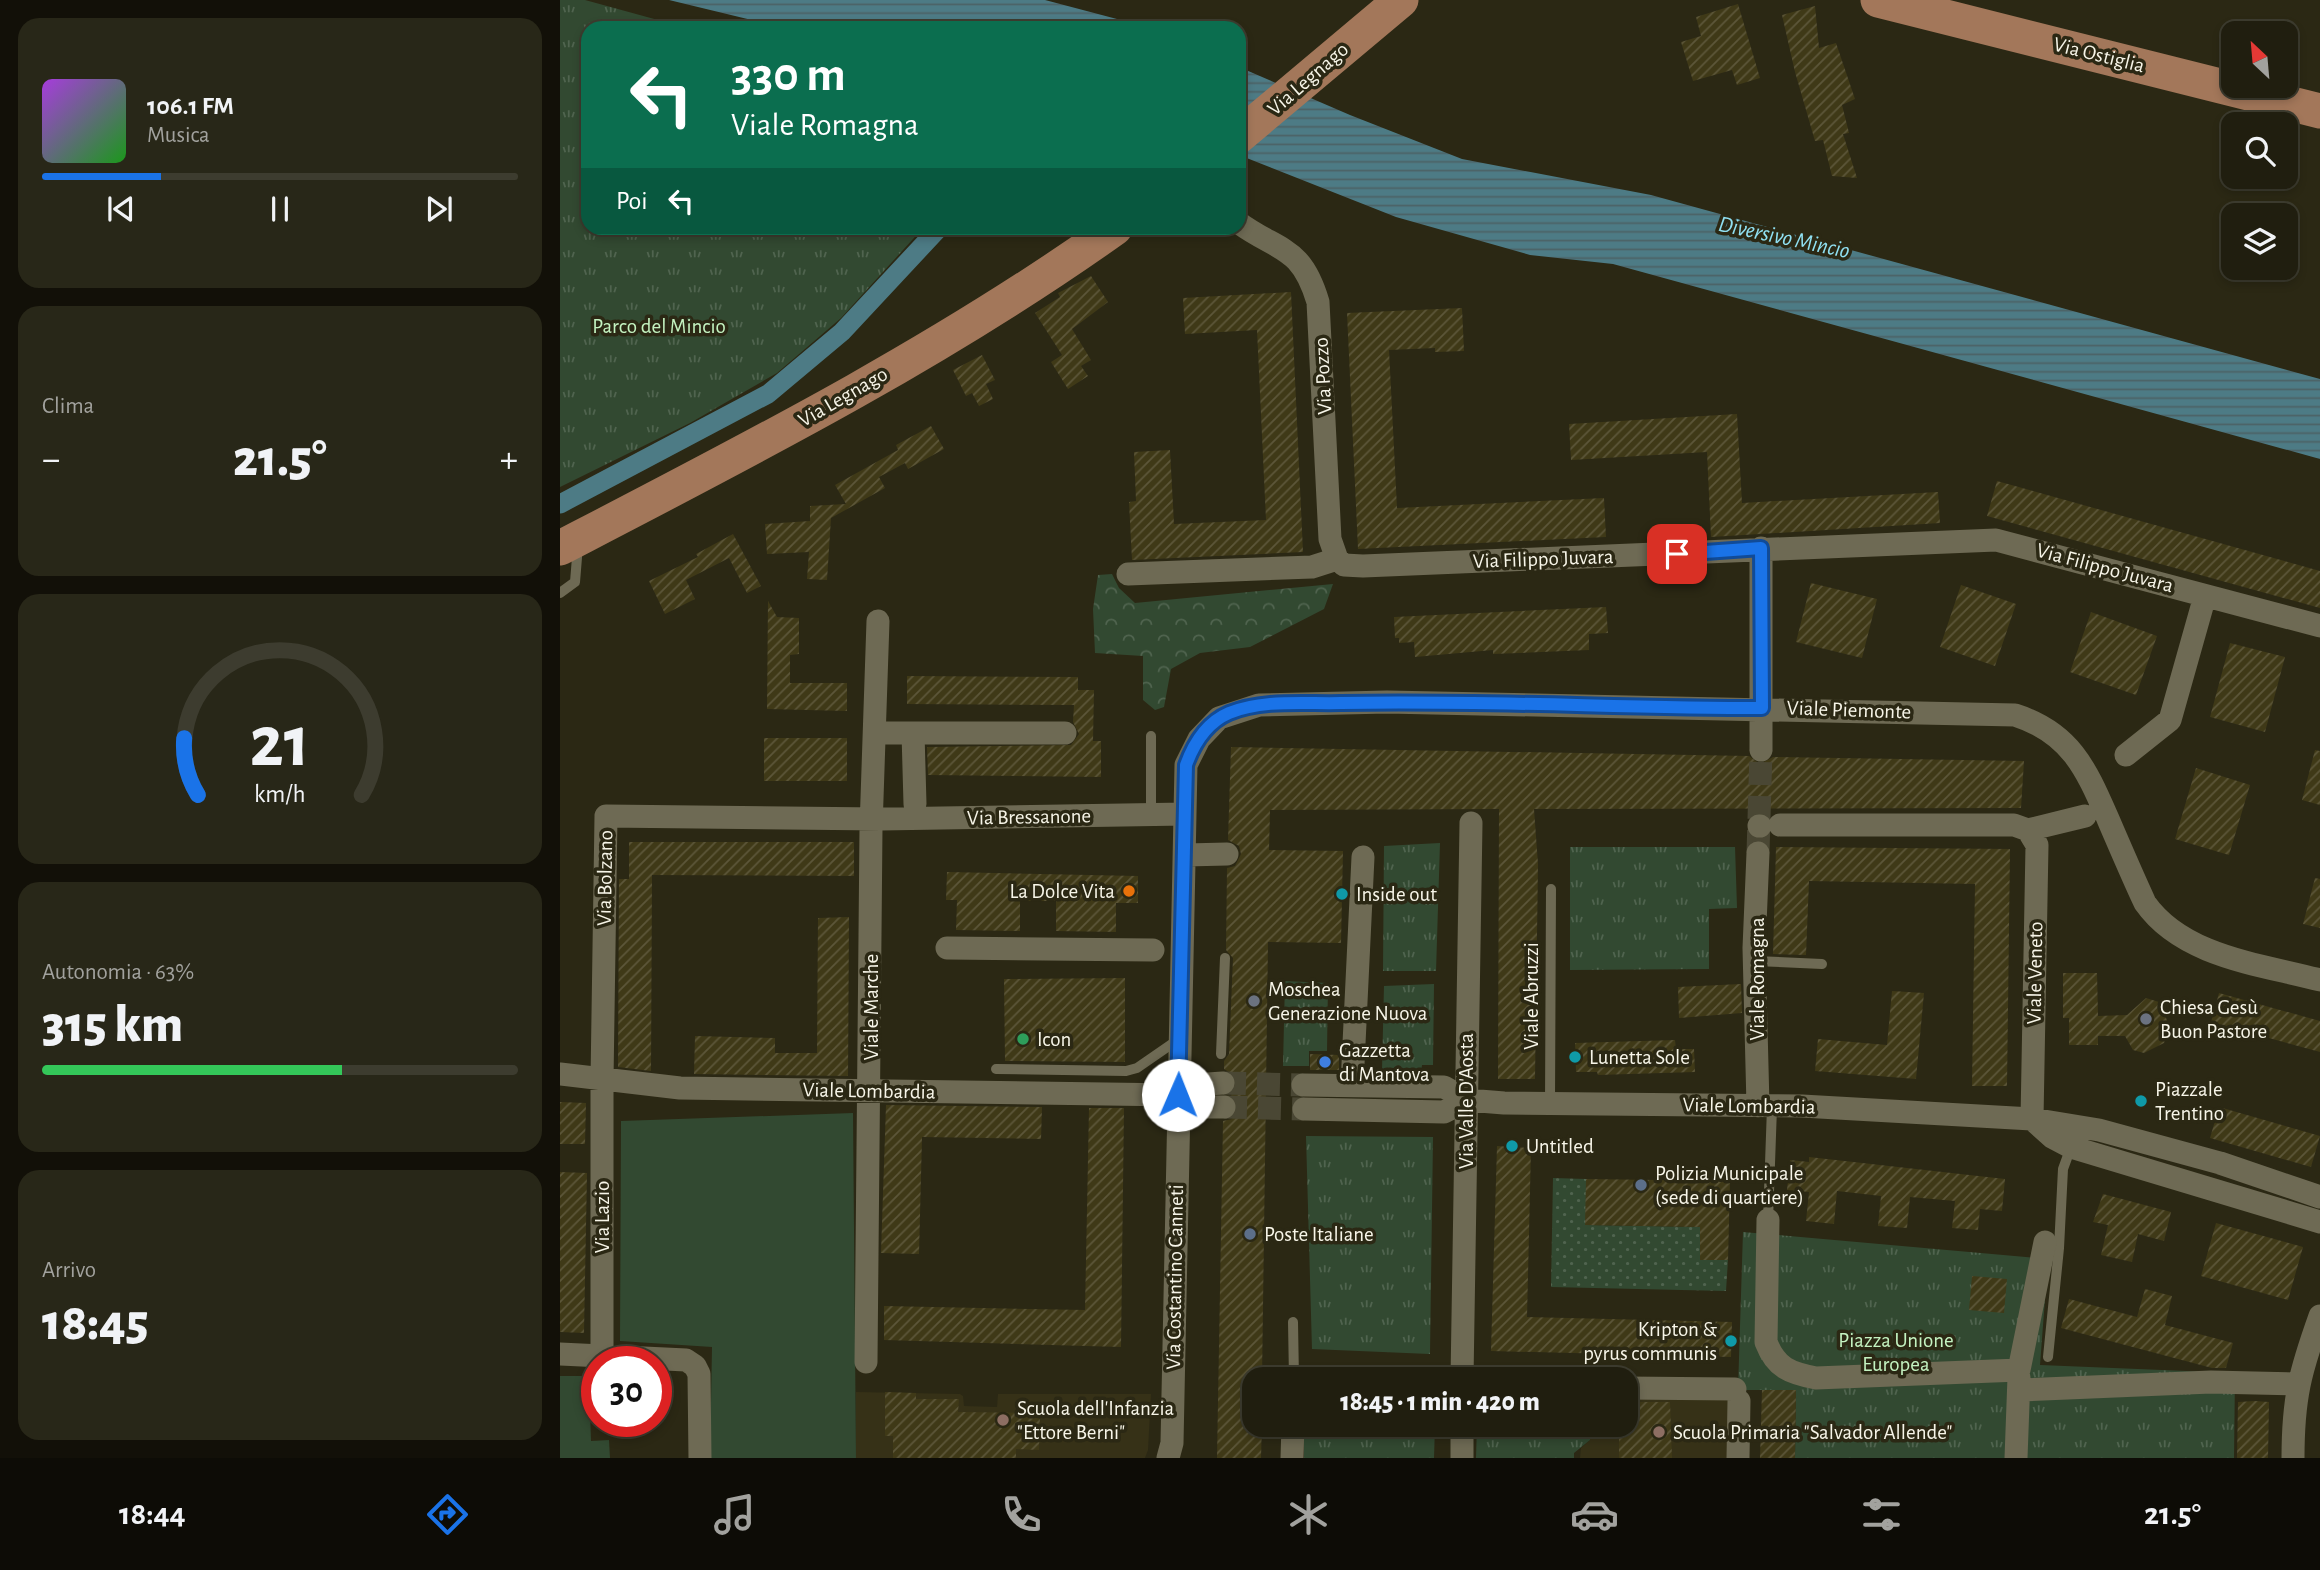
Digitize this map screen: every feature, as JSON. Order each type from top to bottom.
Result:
[{"type":"main road","name":"Via Ostiglia","points":[[1878,0],[2320,111]]},
{"type":"main road","name":"Via Legnago","points":[[1246,130],[1388,7]]},
{"type":"main road","name":"Via Legnago","points":[[569,543],[820,411],[1009,298],[1104,235]]},
{"type":"street","name":"Via Pozzo","points":[[1246,227],[1272,240],[1292,255],[1307,275],[1318,302],[1330,539],[1337,559]]},
{"type":"street","name":"Via Filippo Juvara","points":[[1128,574],[1312,567],[1337,559],[1344,565],[1363,566],[1996,540],[2320,626]]},
{"type":"street","points":[[1761,548],[1761,751]]},
{"type":"street","points":[[2126,755],[2170,720],[2205,596]]},
{"type":"street","name":"Viale Marche","points":[[866,1362],[872,819],[878,621]]},
{"type":"street","name":"Viale Piemonte","points":[[1178,1095],[1186,855],[1186,765],[1199,739],[1219,718],[1259,705],[1387,702],[1762,708],[1996,714],[2034,721],[2071,749],[2084,766],[2145,903],[2158,921],[2190,942],[2210,950],[2320,980]]},
{"type":"street","points":[[874,733],[1065,733]]},
{"type":"street","points":[[913,733],[915,804]]},
{"type":"street","name":"Via Bressanone","points":[[872,819],[1185,814]]},
{"type":"street","name":"Via Bolzano","points":[[601,1080],[606,816],[872,819]]},
{"type":"street","points":[[1767,825],[2014,825],[2028,830],[2085,816]]},
{"type":"street","name":"Via Valle D'Aosta","points":[[1462,1367],[1467,1100],[1465,1058],[1471,823]]},
{"type":"street","name":"Viale Veneto","points":[[2028,830],[2037,845],[2032,1119]]},
{"type":"street","name":"Viale Romagna","points":[[1758,853],[1755,961],[1765,1106]]},
{"type":"street","points":[[1186,855],[1227,854]]},
{"type":"street","points":[[1352,1085],[1363,857]]},
{"type":"street","points":[[947,948],[1153,950]]},
{"type":"street","name":"Viale Lombardia","points":[[560,1074],[680,1088],[870,1091],[1178,1095],[1208,1084],[1223,1083]]},
{"type":"street","name":"Via Lazio","points":[[601,1080],[602,1346]]},
{"type":"street","name":"Viale Lombardia","points":[[1303,1085],[1444,1087],[1467,1100],[1765,1106],[2032,1119],[2099,1130],[2193,1156],[2320,1197]]},
{"type":"street","name":"Viale Lombardia","points":[[1178,1095],[1208,1107],[1224,1107]]},
{"type":"street","name":"Via Costantino Canneti","points":[[1168,1458],[1172,1443],[1178,1095]]},
{"type":"street","name":"Viale Lombardia","points":[[1304,1109],[1444,1112],[1467,1100]]},
{"type":"street","points":[[2032,1119],[2052,1137],[2071,1147],[2320,1222]]},
{"type":"street","points":[[1768,1220],[1766,1342],[1772,1358],[1789,1373],[1816,1378],[2297,1384]]},
{"type":"street","points":[[2016,1458],[2020,1380],[2045,1242]]},
{"type":"street","points":[[2293,1458],[2293,1407],[2297,1384],[2320,1317]]},
{"type":"street","points":[[560,1354],[581,1354]]},
{"type":"street","points":[[672,1359],[686,1360],[695,1366],[699,1374],[700,1458]]},
{"type":"street","points":[[1638,1389],[1737,1395],[1738,1458]]},
{"type":"street","points":[[1292,1458],[1293,1437]]},
{"type":"street","points":[[1462,1437],[1462,1458]]},
{"type":"lane","points":[[560,593],[575,582],[569,543]]},
{"type":"lane","points":[[1151,736],[1151,816]]},
{"type":"lane","name":"Viale Abruzzi","points":[[1550,1103],[1551,889]]},
{"type":"lane","points":[[1221,1054],[1224,958]]},
{"type":"lane","points":[[1755,961],[1822,964]]},
{"type":"lane","points":[[996,1069],[1126,1071],[1137,1068],[1179,1039]]},
{"type":"lane","points":[[1765,1106],[1768,1220]]},
{"type":"lane","points":[[2048,1357],[2059,1248],[2063,1169],[2071,1147]]},
{"type":"lane","points":[[1293,1322],[1294,1367]]},
{"type":"shaded area","name":"Scuola dell'Infanzia \"Ettore Berni\"","points":[[856,1392],[960,1394],[963,1396],[964,1406],[997,1407],[998,1394],[1151,1394],[1148,1450],[1145,1458],[856,1458]]},
{"type":"shaded area","name":"Scuola Primaria \"Salvador Allende\"","points":[[1729,1392],[1728,1458],[1580,1458],[1581,1448],[1590,1437],[1638,1437],[1638,1395]]},
{"type":"green space","name":"Parco del Mincio","points":[[560,0],[585,0],[662,21],[581,21],[581,235],[917,235],[841,318],[777,373],[690,423],[560,487]]},
{"type":"green space","points":[[1112,574],[1119,588],[1135,603],[1333,584],[1324,609],[1250,647],[1200,653],[1171,669],[1164,707],[1155,710],[1143,700],[1143,656],[1095,653],[1093,609],[1098,575]]},
{"type":"green space","points":[[1440,843],[1436,971],[1383,971],[1384,846]]},
{"type":"green space","points":[[1570,847],[1735,847],[1737,908],[1709,909],[1709,969],[1570,970]]},
{"type":"green space","points":[[1285,981],[1328,983],[1327,1051],[1309,1051],[1309,1066],[1283,1066]]},
{"type":"green space","points":[[1434,984],[1433,1065],[1422,1065],[1421,1072],[1382,1071],[1384,986]]},
{"type":"green space","points":[[853,1113],[856,1458],[710,1458],[712,1347],[620,1341],[621,1121]]},
{"type":"green space","points":[[1306,1136],[1433,1137],[1430,1354],[1312,1349]]},
{"type":"green space","points":[[1553,1178],[1586,1179],[1586,1225],[1700,1227],[1700,1260],[1728,1260],[1726,1291],[1551,1287]]},
{"type":"green space","name":"Piazza Unione Europea","points":[[1743,1232],[2048,1259],[2040,1365],[2235,1373],[2234,1458],[1795,1458],[1796,1390],[1738,1390]]},
{"type":"green space","points":[[560,1376],[581,1376],[581,1437],[591,1437],[591,1441],[609,1440],[610,1458],[560,1458]]},
{"type":"green space","points":[[1304,1437],[1435,1437],[1434,1458],[1304,1458]]},
{"type":"green space","points":[[1477,1437],[1590,1437],[1590,1440],[1574,1453],[1574,1458],[1476,1458]]},
{"type":"water","points":[[669,0],[1045,0],[1124,21],[756,21]]},
{"type":"water","name":"Diversivo Mincio","points":[[1246,70],[1462,159],[1651,195],[2320,379],[2320,459],[1613,264],[1530,255],[1396,217],[1246,158]]},
{"type":"building","points":[[1738,4],[1760,78],[1737,85],[1732,70],[1693,81],[1681,42],[1701,36],[1696,17]]},
{"type":"building","points":[[1815,6],[1819,48],[1836,43],[1855,99],[1842,105],[1849,133],[1843,134],[1857,178],[1832,176],[1823,140],[1815,141],[1795,72],[1782,15]]},
{"type":"building","points":[[1091,276],[1108,302],[1072,329],[1091,360],[1081,366],[1088,376],[1068,389],[1051,362],[1062,355],[1035,313],[1060,297],[1058,293]]},
{"type":"building","points":[[1291,292],[1303,552],[1132,560],[1129,502],[1136,501],[1134,452],[1170,450],[1174,524],[1266,520],[1257,330],[1185,334],[1183,298]]},
{"type":"building","points":[[1462,308],[1464,351],[1435,352],[1435,348],[1389,350],[1397,508],[1604,498],[1606,537],[1358,549],[1347,313]]},
{"type":"building","points":[[982,355],[995,380],[986,384],[993,399],[979,406],[972,393],[966,396],[953,370]]},
{"type":"building","points":[[1737,414],[1742,503],[1938,492],[1940,523],[1711,537],[1707,452],[1571,460],[1569,424]]},
{"type":"building","points":[[931,426],[944,449],[908,469],[905,463],[879,477],[885,488],[831,518],[827,580],[807,579],[809,552],[767,554],[765,524],[810,521],[810,506],[846,504],[835,485],[898,450],[896,445]]},
{"type":"building","points":[[1997,481],[2320,571],[2320,608],[1987,516]]},
{"type":"building","points":[[733,534],[761,586],[747,593],[729,558],[686,580],[695,599],[665,614],[649,581],[698,557],[696,554]]},
{"type":"building","points":[[1811,583],[1877,599],[1862,658],[1796,642]]},
{"type":"building","points":[[1961,585],[2016,604],[1995,666],[1940,647]]},
{"type":"building","points":[[768,601],[777,617],[799,618],[799,654],[790,655],[790,683],[847,683],[847,711],[767,709]]},
{"type":"building","points":[[1606,607],[1608,633],[1589,634],[1589,650],[1493,654],[1493,650],[1415,657],[1414,642],[1399,643],[1399,638],[1395,638],[1394,617]]},
{"type":"building","points":[[2091,612],[2157,636],[2136,695],[2070,672]]},
{"type":"building","points":[[2230,643],[2285,657],[2265,732],[2210,717]]},
{"type":"building","points":[[907,676],[1078,677],[1078,690],[1094,690],[1093,741],[1101,741],[1101,777],[928,775],[927,747],[1071,745],[1079,734],[1073,722],[1074,705],[907,704]]},
{"type":"building","points":[[764,738],[847,738],[847,781],[764,781]]},
{"type":"building","points":[[1231,747],[1749,756],[1760,764],[1773,757],[2024,761],[2021,808],[1534,809],[1538,864],[1535,1079],[1498,1079],[1499,809],[1270,810],[1269,850],[1343,851],[1341,943],[1268,942],[1262,1367],[1242,1367],[1242,1437],[1262,1437],[1261,1458],[1217,1458],[1223,1121],[1232,1119],[1238,1108],[1231,1095],[1236,1089],[1235,1076],[1224,1069],[1224,1061],[1229,1054],[1233,958],[1226,950],[1227,868],[1235,866],[1241,854],[1239,846],[1228,840]]},
{"type":"building","points":[[2315,750],[2320,751],[2320,805],[2302,800]]},
{"type":"building","points":[[2196,768],[2250,785],[2229,855],[2175,839]]},
{"type":"building","points":[[629,842],[854,842],[854,876],[652,875],[651,1071],[618,1067],[619,879],[629,879]]},
{"type":"building","points":[[1776,847],[2010,849],[2007,1086],[1972,1086],[1975,884],[1809,881],[1806,955],[1773,954]]},
{"type":"building","points":[[947,872],[1138,876],[1138,903],[1116,903],[1116,932],[1056,931],[1056,901],[1020,901],[1020,931],[956,930],[957,900],[946,900]]},
{"type":"building","points":[[2315,878],[2320,879],[2320,928],[2303,924]]},
{"type":"building","points":[[849,917],[848,1076],[694,1074],[695,1036],[775,1038],[775,1053],[817,1053],[818,918]]},
{"type":"building","points":[[2063,973],[2097,973],[2098,1016],[2127,1015],[2146,998],[2159,1002],[2170,1027],[2164,1043],[2144,1053],[2133,1050],[2125,1036],[2098,1036],[2098,1045],[2069,1045],[2069,1018],[2063,1018]]},
{"type":"building","points":[[1125,978],[1125,1062],[1005,1061],[1004,979]]},
{"type":"building","points":[[1741,984],[1742,1013],[1679,1018],[1678,987]]},
{"type":"building","points":[[1892,991],[1924,993],[1916,1079],[1815,1071],[1818,1039],[1887,1045]]},
{"type":"building","points":[[2219,993],[2320,1021],[2320,1052],[2211,1022]]},
{"type":"building","points":[[1675,1040],[1676,1049],[1694,1049],[1695,1072],[1598,1075],[1597,1072],[1576,1072],[1575,1043]]},
{"type":"building","name":"Gazzetta di Mantova","points":[[1310,1054],[1339,1055],[1339,1070],[1310,1070]]},
{"type":"building","points":[[560,1102],[586,1103],[585,1144],[560,1144]]},
{"type":"building","points":[[886,1105],[1042,1107],[1041,1139],[922,1137],[919,1254],[881,1253]]},
{"type":"building","points":[[2219,1107],[2320,1136],[2311,1167],[2210,1138]]},
{"type":"building","points":[[1089,1108],[1124,1108],[1121,1347],[884,1340],[884,1306],[1085,1310]]},
{"type":"building","points":[[1497,1146],[1531,1148],[1527,1317],[1732,1322],[1731,1357],[1491,1351]]},
{"type":"building","points":[[1809,1157],[2005,1179],[2002,1211],[1980,1209],[1978,1230],[1952,1228],[1955,1201],[1910,1197],[1907,1228],[1878,1226],[1881,1196],[1837,1191],[1834,1224],[1806,1221],[1809,1192],[1787,1190],[1790,1160],[1809,1162]]},
{"type":"building","points":[[560,1172],[587,1173],[584,1333],[560,1332]]},
{"type":"building","points":[[1586,1179],[1730,1181],[1728,1260],[1700,1260],[1700,1227],[1585,1225]]},
{"type":"building","points":[[2103,1194],[2171,1212],[2164,1241],[2138,1234],[2132,1262],[2101,1255],[2108,1225],[2093,1222]]},
{"type":"building","points":[[2216,1223],[2303,1247],[2288,1300],[2201,1276]]},
{"type":"building","points":[[1972,1276],[2007,1279],[2004,1313],[1969,1310]]},
{"type":"building","points":[[2145,1289],[2172,1296],[2165,1325],[2233,1343],[2226,1368],[2212,1368],[2061,1328],[2069,1299],[2137,1317]]},
{"type":"building","points":[[1762,1390],[1796,1390],[1795,1458],[1760,1458]]},
{"type":"building","points":[[885,1392],[916,1393],[916,1399],[959,1399],[958,1412],[1040,1413],[1039,1450],[1016,1449],[1016,1458],[893,1458],[893,1436],[885,1436]]},
{"type":"building","points":[[1638,1402],[1670,1402],[1672,1458],[1619,1458],[1619,1437],[1638,1437]]},
{"type":"building","points":[[2238,1402],[2269,1402],[2268,1458],[2237,1458]]},
{"type":"waterway","points":[[560,504],[768,394],[842,332],[932,235]]},
{"type":"tunnel","points":[[1758,853],[1761,750]]},
{"type":"tunnel","points":[[1223,1083],[1303,1085]]},
{"type":"tunnel","points":[[1224,1107],[1304,1109]]},
{"type":"place","name":"La Dolce Vita","points":[[1129,891]]},
{"type":"place","name":"Inside out","points":[[1342,894]]},
{"type":"place","name":"Moschea Generazione Nuova","points":[[1254,1001]]},
{"type":"place","name":"Chiesa Gesù Buon Pastore","points":[[2146,1019]]},
{"type":"place","name":"Icon","points":[[1023,1039]]},
{"type":"place","name":"Lunetta Sole","points":[[1575,1057]]},
{"type":"place","name":"Gazzetta di Mantova","points":[[1325,1062]]},
{"type":"place","name":"Piazzale Trentino","points":[[2141,1101]]},
{"type":"place","name":"Untitled","points":[[1512,1146]]},
{"type":"place","name":"Polizia Municipale (sede di quartiere)","points":[[1641,1185]]},
{"type":"place","name":"Poste Italiane","points":[[1250,1234]]},
{"type":"place","name":"Kripton & pyrus communis","points":[[1731,1341]]},
{"type":"place","name":"Scuola dell'Infanzia \"Ettore Berni\"","points":[[1003,1420]]},
{"type":"place","name":"Scuola Primaria \"Salvador Allende\"","points":[[1659,1432]]},
{"type":"route","points":[[1178,1095],[1186,855],[1186,765],[1191,751],[1209,727],[1231,712],[1259,705],[1387,702],[1762,708],[1761,548],[1677,554]]}]
